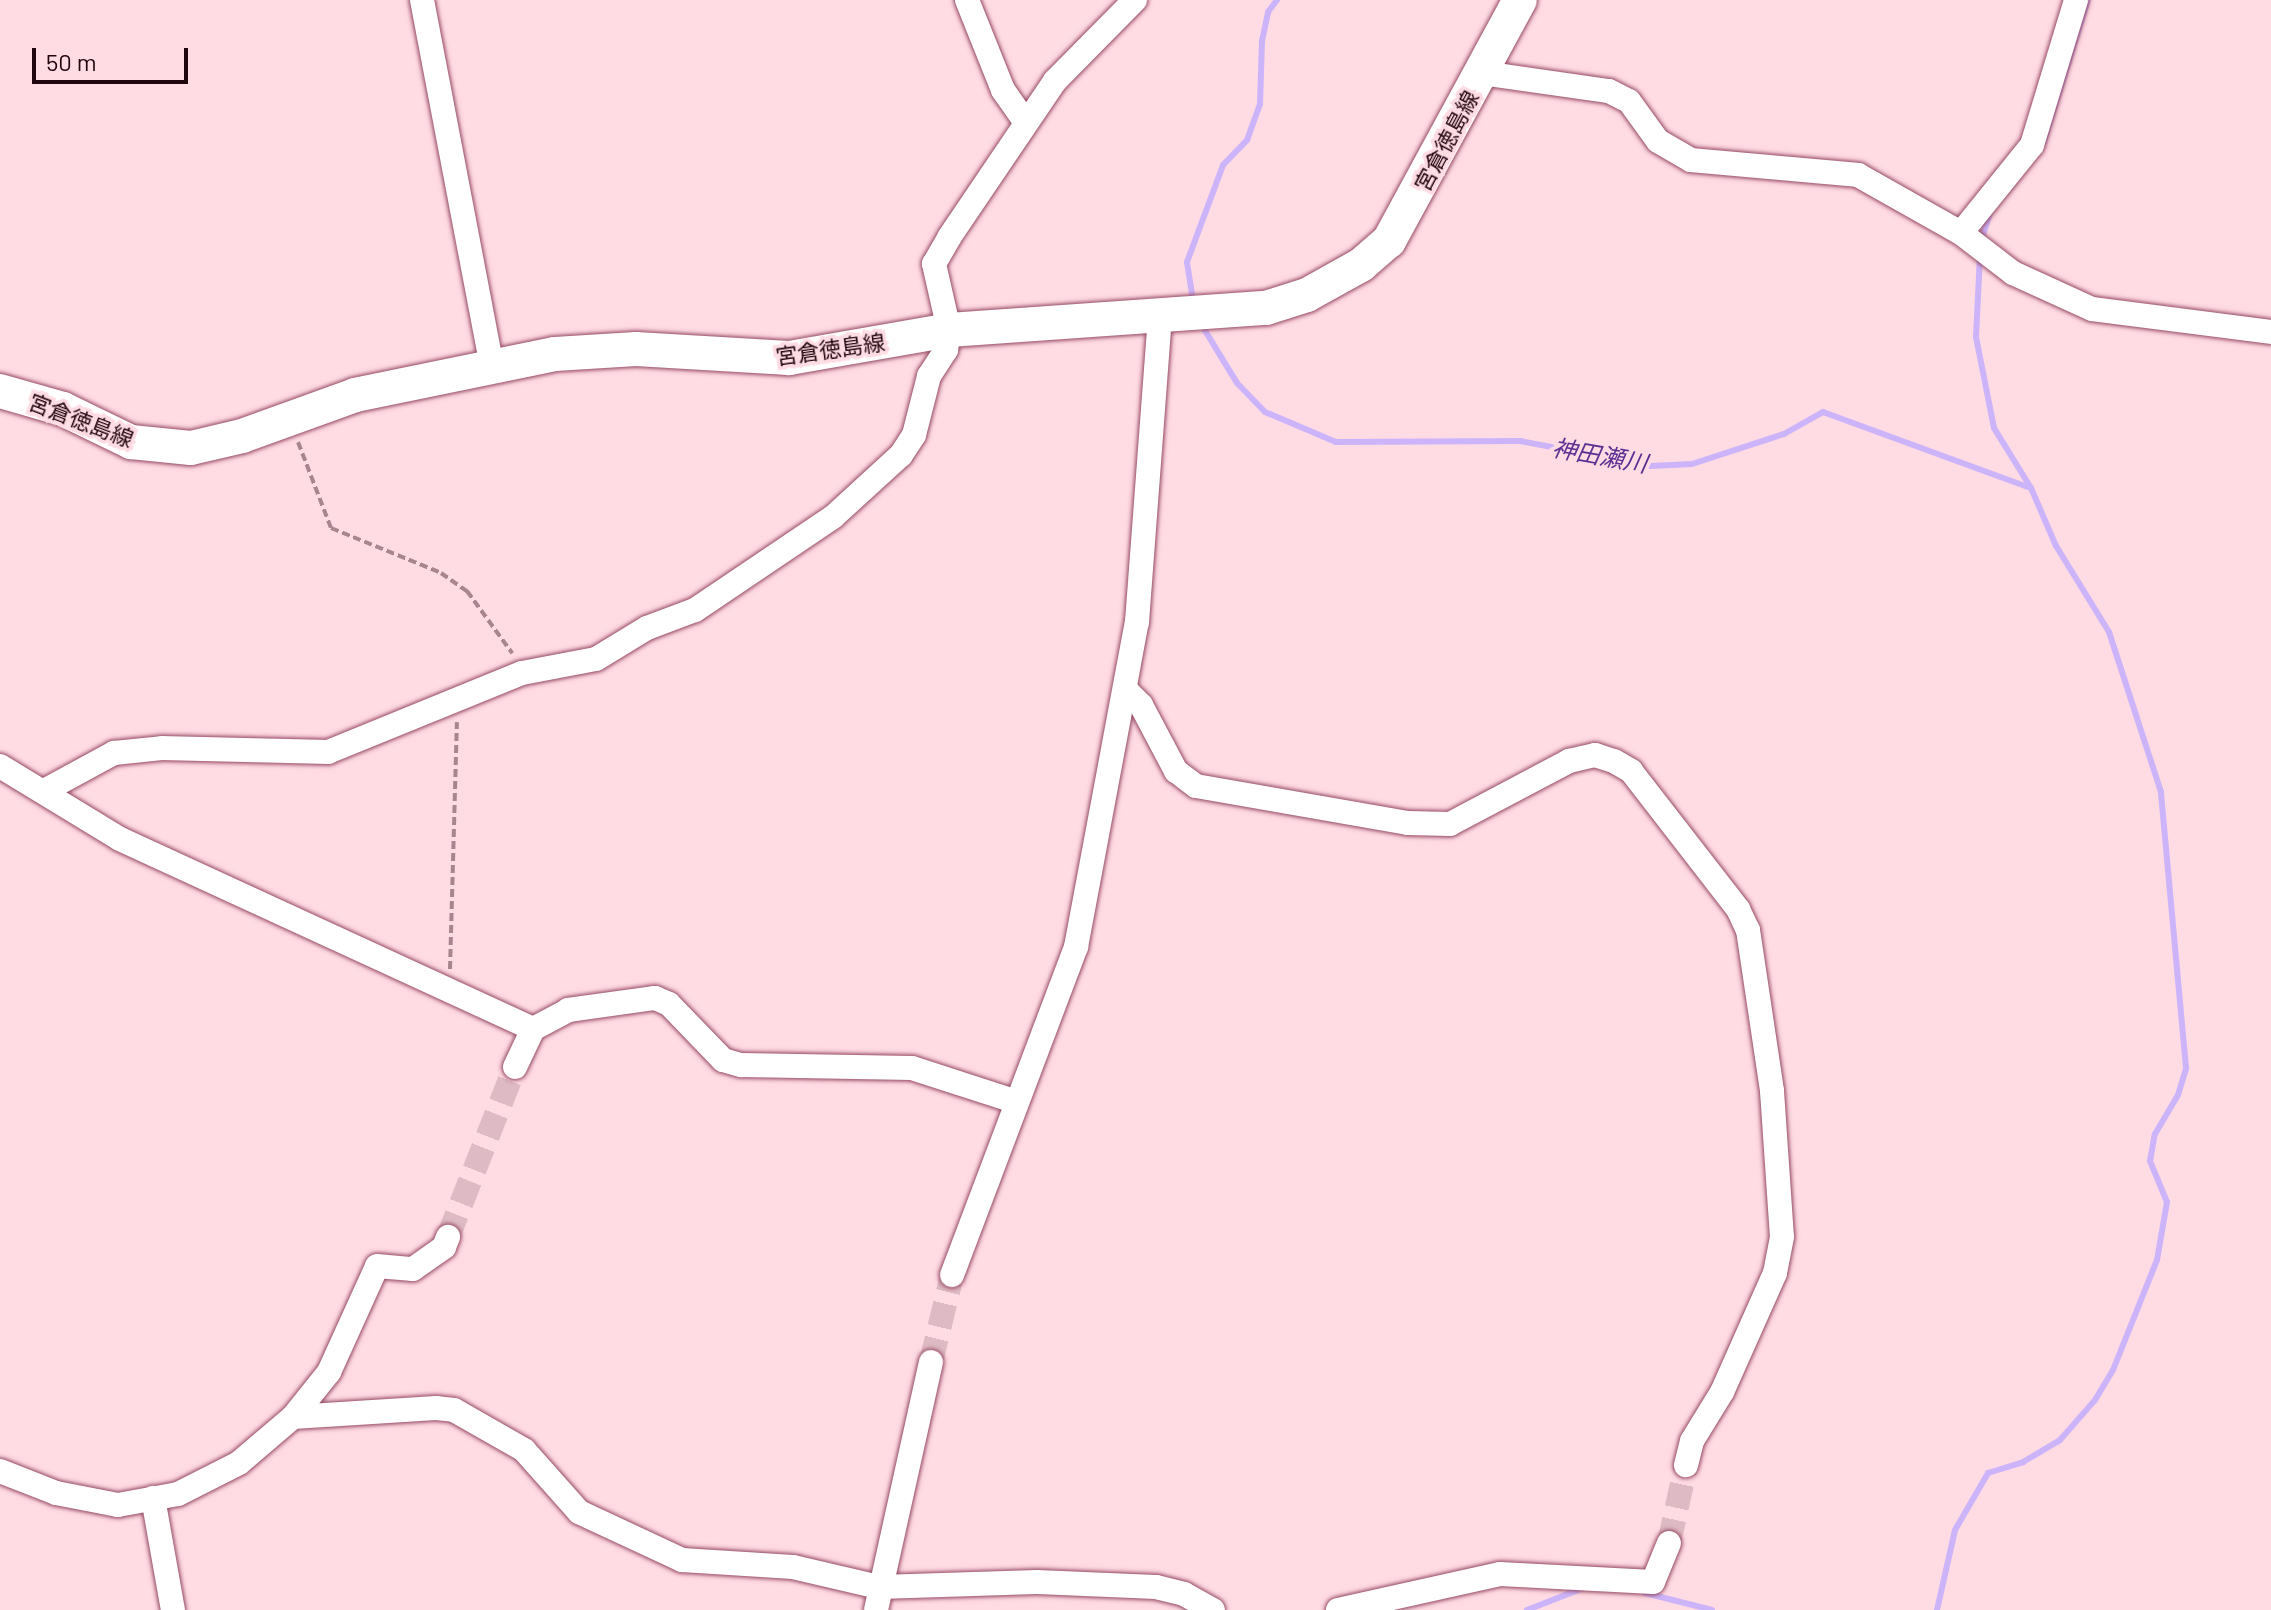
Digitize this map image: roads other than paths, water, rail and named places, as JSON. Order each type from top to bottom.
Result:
[{"type":"main road","name":"宮倉徳島線","points":[[0,391],[63,409],[131,442],[160,448],[229,439],[355,395],[595,350],[789,358],[949,330],[1266,308],[1307,295],[1361,265],[1389,241],[1413,205],[1520,0]]},
{"type":"street","points":[[422,0],[492,367]]},
{"type":"street","points":[[967,0],[1003,90],[1025,121]]},
{"type":"street","points":[[44,791],[114,753],[162,748],[328,752],[522,673],[596,659],[647,628],[695,610],[833,517],[901,455],[914,435],[929,376],[946,350],[949,330],[934,264],[1025,121],[1055,81],[1135,0]]},
{"type":"street","points":[[1961,233],[2032,145],[2076,0]]},
{"type":"street","points":[[1482,73],[1609,91],[1629,101],[1658,141],[1691,160],[1858,175],[1961,233],[2013,273],[2092,309],[2271,332]]},
{"type":"street","points":[[952,1275],[1076,947],[1127,691],[1160,316]]},
{"type":"street","points":[[1127,691],[1141,705],[1176,771],[1196,786],[1408,823],[1450,824],[1569,761],[1595,755],[1614,761],[1631,771],[1738,909],[1748,930],[1772,1091],[1782,1237],[1775,1273],[1722,1392],[1692,1441],[1686,1465]]},
{"type":"street","points":[[0,766],[120,839],[448,986],[533,1029]]},
{"type":"street","points":[[515,1067],[533,1029],[568,1010],[655,998],[669,1004],[723,1060],[912,1068],[1017,1102]]},
{"type":"street","points":[[0,1471],[56,1493],[118,1505],[178,1494],[239,1463],[293,1417],[329,1372],[377,1266],[413,1269],[444,1247],[448,1237]]},
{"type":"street","points":[[878,1598],[931,1362]]},
{"type":"street","points":[[293,1417],[383,1408],[454,1410],[524,1450],[579,1512],[666,1555],[793,1567],[878,1598],[1037,1582],[1156,1587],[1184,1594],[1213,1610]]},
{"type":"street","points":[[153,1498],[173,1610]]},
{"type":"street","points":[[1338,1610],[1500,1574],[1653,1582],[1669,1543]]},
{"type":"waterway","name":"神田瀬川","points":[[1192,294],[1187,262],[1223,165],[1247,140],[1260,104],[1262,41],[1268,12],[1277,0]]},
{"type":"waterway","points":[[2044,141],[2088,0]]},
{"type":"waterway","points":[[1981,241],[1990,214]]},
{"type":"waterway","points":[[1937,1610],[1955,1530],[1988,1473],[2023,1462],[2060,1440],[2095,1400],[2113,1370],[2157,1260],[2167,1202],[2150,1161],[2155,1134],[2178,1095],[2186,1068],[2161,792],[2109,632],[2056,546],[2031,488],[1994,428],[1976,337],[1980,256]]},
{"type":"waterway","name":"神田瀬川","points":[[1201,324],[1237,383],[1265,412],[1336,442],[1520,441],[1651,466],[1692,464],[1784,434],[1823,412],[2031,488]]},
{"type":"waterway","points":[[1527,1610],[1583,1588]]},
{"type":"waterway","points":[[1645,1593],[1712,1610]]},
{"type":"tunnel","points":[[448,1237],[515,1067]]},
{"type":"tunnel","points":[[931,1362],[952,1275]]},
{"type":"tunnel","points":[[1669,1543],[1686,1465]]}]
